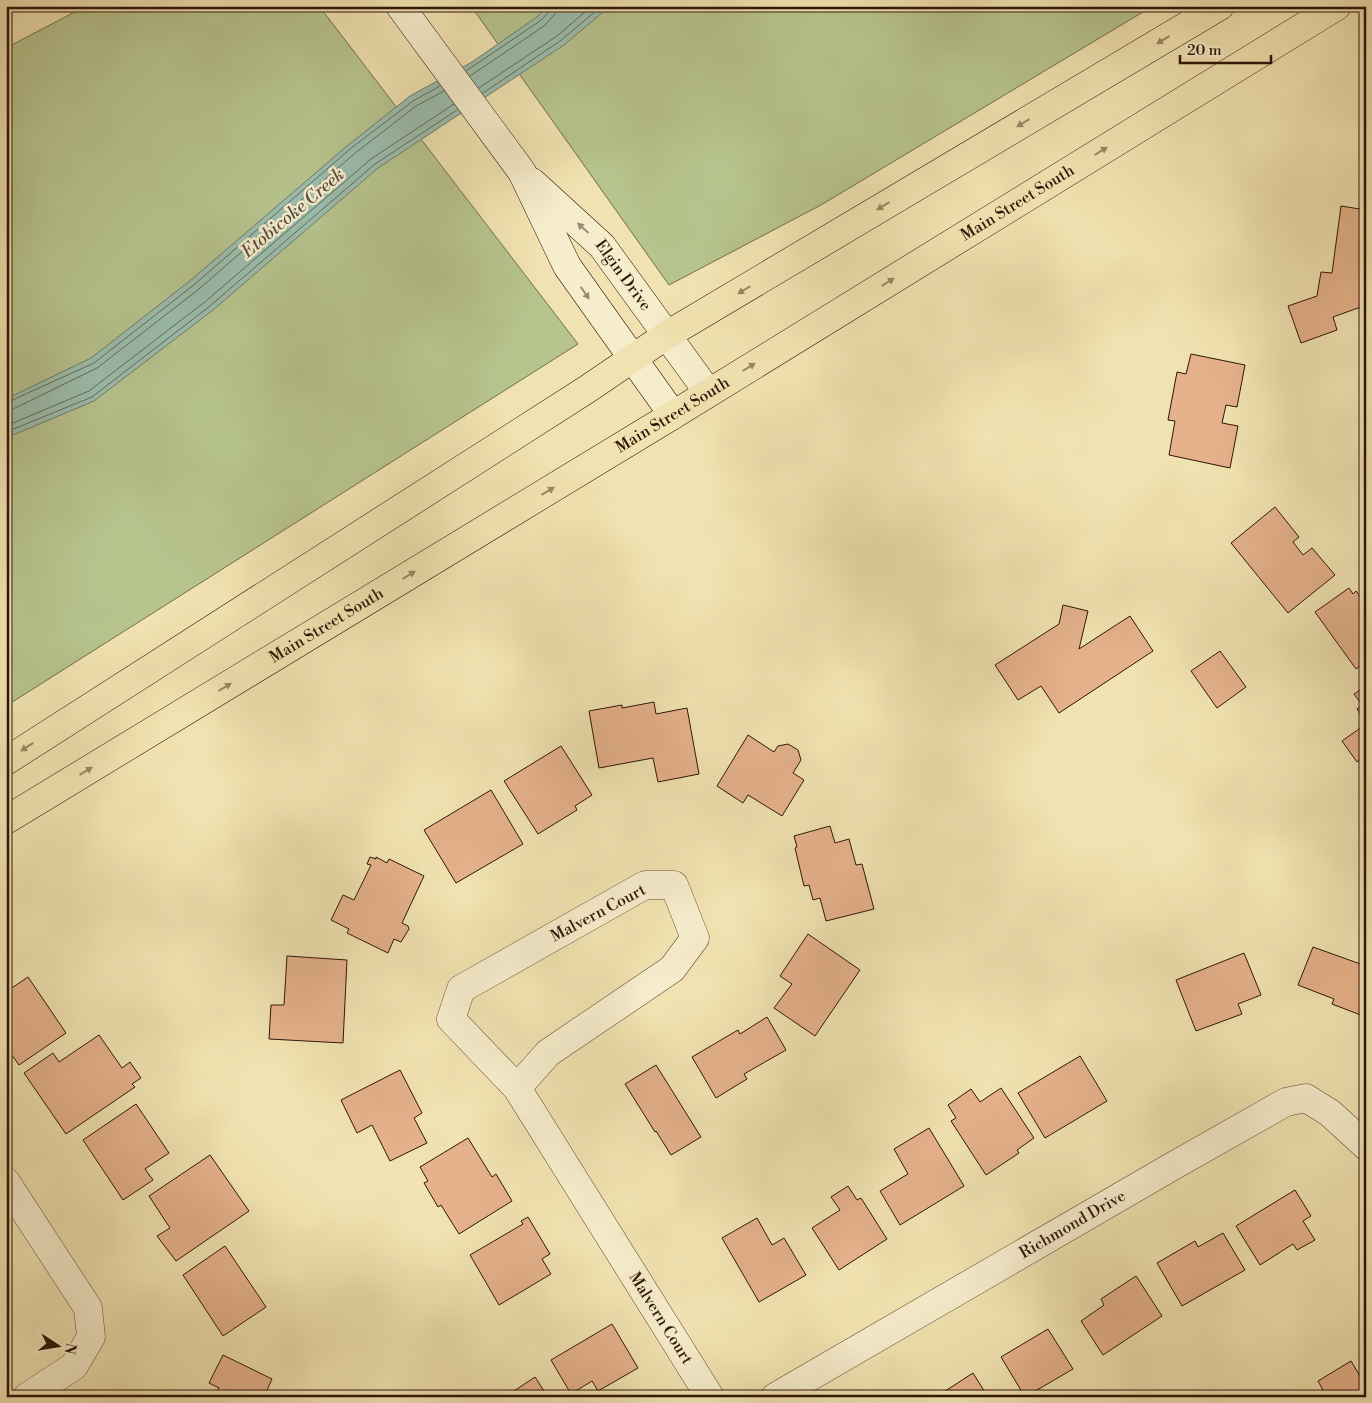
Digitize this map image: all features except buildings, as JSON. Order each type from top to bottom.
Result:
[{"type":"main road","points":[[6,761],[667,335],[1220,6]]},
{"type":"main road","name":"Main Street South","points":[[6,820],[673,415],[1337,6]]},
{"type":"street","name":"Elgin Drive","points":[[400,6],[522,172],[567,266],[673,415]]},
{"type":"street","name":"Elgin Drive","points":[[522,172],[602,246],[708,392]]},
{"type":"street","name":"Malvern Court","points":[[517,1088],[548,1053],[672,969],[695,938],[674,885],[645,885],[461,989],[451,1019],[517,1088],[710,1397]]},
{"type":"street","name":"Richmond Drive","points":[[775,1397],[1172,1166],[1286,1102],[1306,1098],[1330,1113],[1366,1146]]},
{"type":"street","points":[[6,1182],[88,1308],[90,1337],[74,1366],[27,1397]]},
{"type":"green space","points":[[86,6],[319,6],[578,344],[6,706],[6,48]]},
{"type":"green space","points":[[471,6],[1153,6],[821,205],[669,285]]},
{"type":"water","name":"Etobicoke Creek","points":[[548,6],[610,6],[564,45],[378,168],[213,310],[94,401],[6,438],[6,399],[91,358],[191,280],[347,146],[410,96],[472,62],[537,17]]}]
